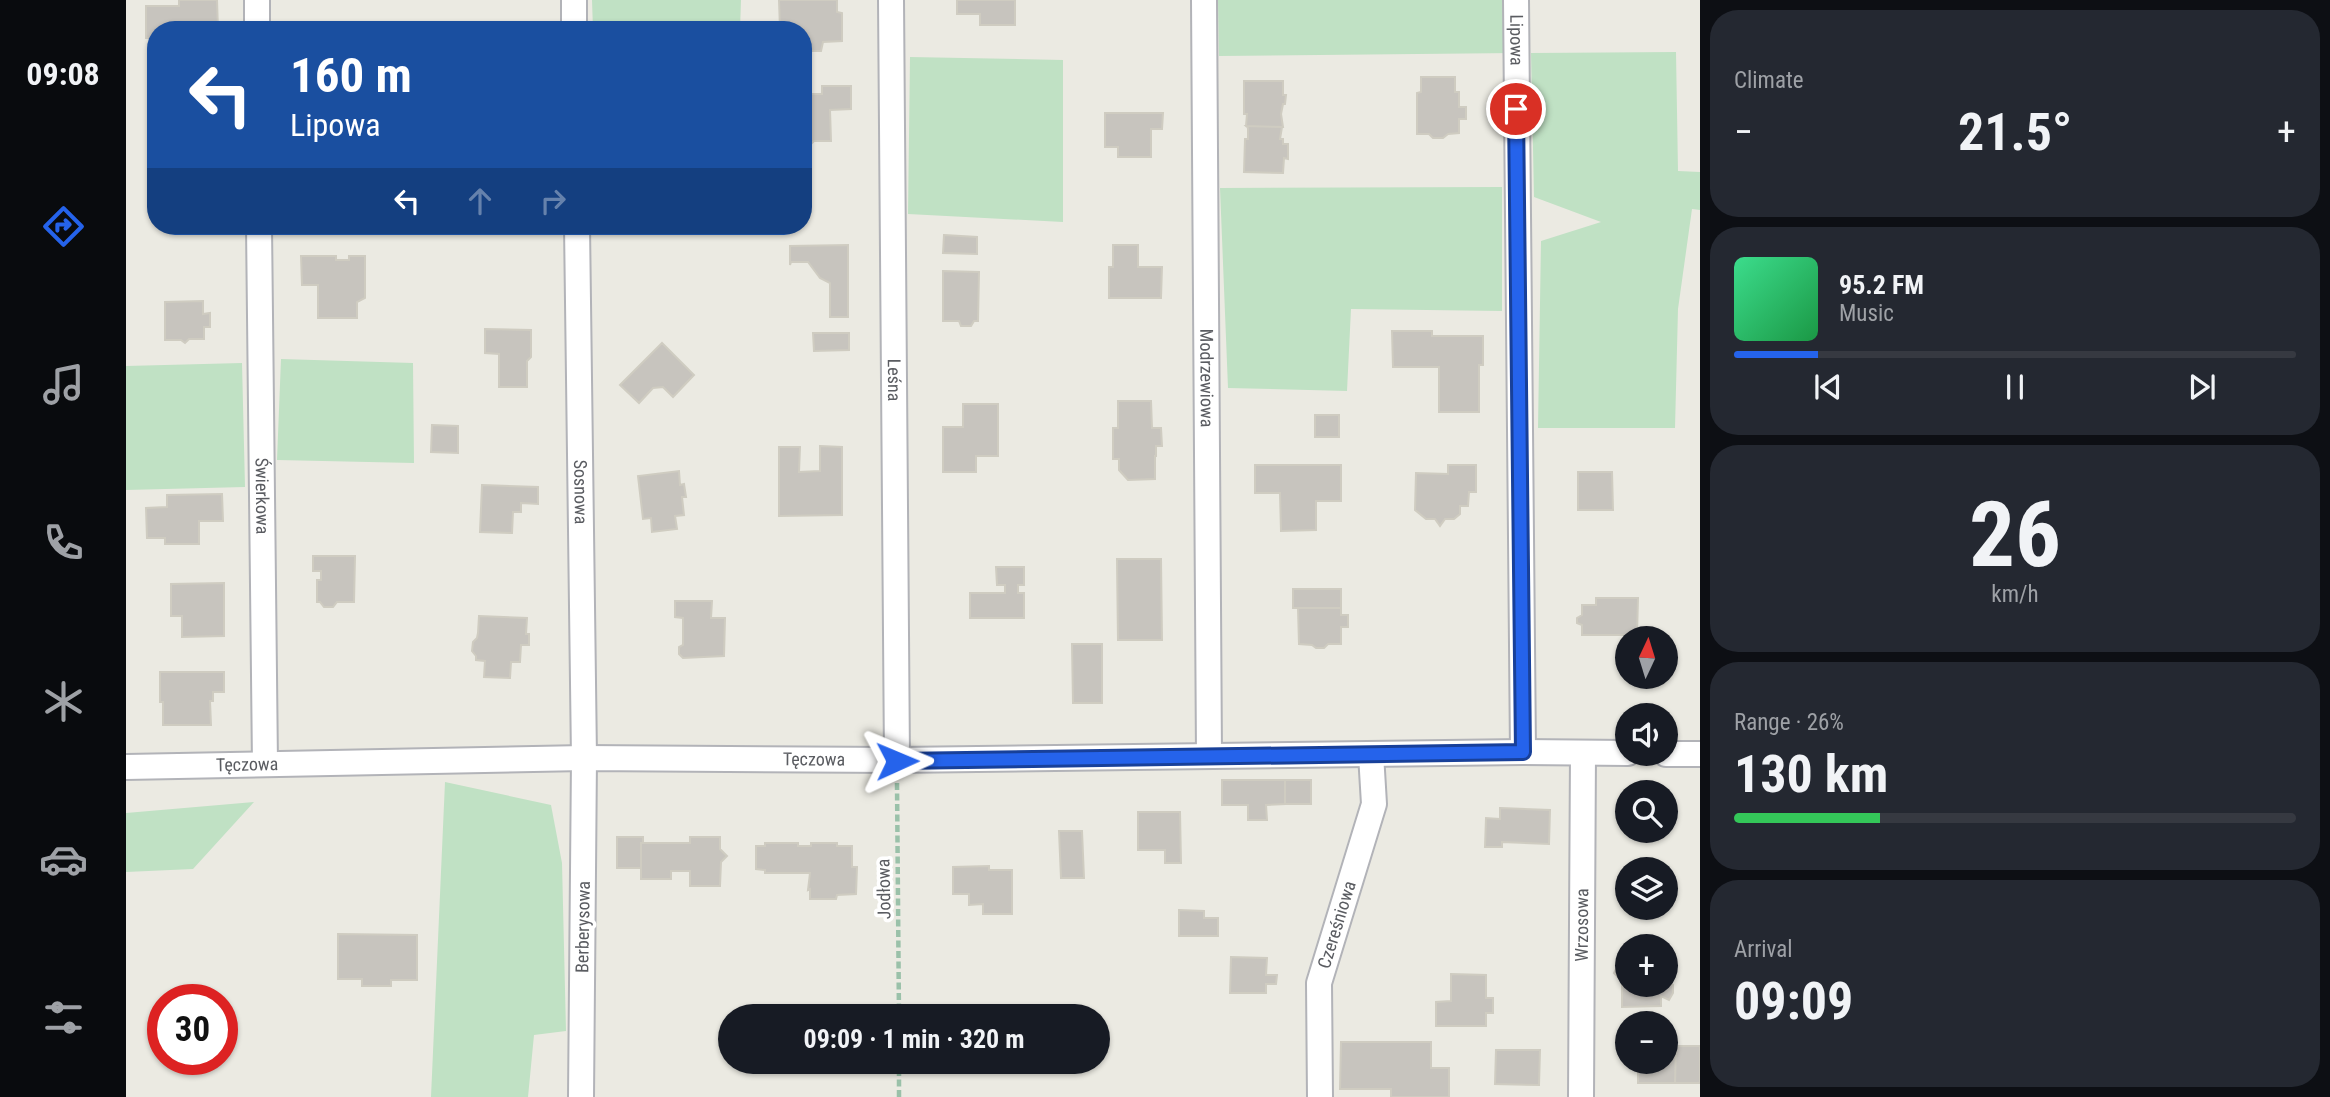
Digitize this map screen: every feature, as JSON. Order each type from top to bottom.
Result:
[{"type":"street","points":[[257,0],[257,21]]},
{"type":"street","points":[[574,0],[574,21]]},
{"type":"street","name":"Leśna","points":[[891,0],[897,761]]},
{"type":"street","name":"Modrzewiowa","points":[[1204,0],[1209,755]]},
{"type":"street","name":"Lipowa","points":[[1516,0],[1523,752]]},
{"type":"street","name":"Świerkowa","points":[[259,235],[265,764]]},
{"type":"street","name":"Sosnowa","points":[[577,235],[584,758]]},
{"type":"street","name":"Wrzosowa","points":[[1581,1097],[1583,753]]},
{"type":"street","name":"Tęczowa","points":[[126,767],[584,758],[897,761],[1209,755],[1615,753]]},
{"type":"street","name":"Czereśniowa","points":[[1320,1097],[1319,983],[1374,804],[1371,754]]},
{"type":"street","points":[[1678,754],[1700,754]]},
{"type":"street","name":"Berberysowa","points":[[581,1097],[584,758]]},
{"type":"path","name":"Jodłowa","points":[[897,761],[899,1004]]},
{"type":"path","points":[[899,1074],[899,1097]]},
{"type":"green space","points":[[592,0],[741,0],[740,21],[593,21]]},
{"type":"green space","points":[[1218,0],[1516,0],[1516,53],[1219,56]]},
{"type":"green space","points":[[1676,52],[1678,171],[1700,172],[1700,210],[1692,209],[1678,309],[1675,428],[1538,428],[1541,241],[1601,222],[1534,197],[1531,53]]},
{"type":"green space","points":[[910,57],[1063,60],[1063,222],[908,214]]},
{"type":"green space","points":[[1502,187],[1502,311],[1351,309],[1347,391],[1228,388],[1220,188]]},
{"type":"green space","points":[[281,359],[413,363],[414,463],[277,460]]},
{"type":"green space","points":[[242,363],[245,487],[126,490],[126,366]]},
{"type":"green space","points":[[445,782],[551,805],[562,863],[566,1031],[534,1035],[528,1097],[431,1097]]},
{"type":"green space","points":[[254,802],[193,869],[126,872],[126,813]]},
{"type":"building","points":[[179,0],[217,0],[218,21],[147,21],[146,38],[146,6],[179,6]]},
{"type":"building","points":[[779,0],[837,0],[837,12],[842,13],[842,41],[823,42],[821,51],[812,51],[812,21],[780,21]]},
{"type":"building","points":[[957,0],[1015,0],[1015,25],[980,25],[980,14],[957,14]]},
{"type":"building","points":[[1421,77],[1455,77],[1459,107],[1466,107],[1466,119],[1459,119],[1459,133],[1448,134],[1443,138],[1417,134],[1417,93],[1421,92]]},
{"type":"building","points":[[1244,81],[1283,81],[1283,95],[1286,95],[1281,114],[1283,127],[1246,126]]},
{"type":"building","points":[[822,86],[851,86],[851,109],[830,110],[831,141],[812,143],[812,94],[822,94]]},
{"type":"building","points":[[1105,113],[1163,113],[1162,129],[1151,129],[1151,157],[1118,157],[1118,147],[1105,147]]},
{"type":"building","points":[[1246,126],[1282,127],[1280,139],[1283,139],[1283,144],[1288,144],[1288,159],[1284,158],[1283,173],[1244,172],[1245,139],[1248,139]]},
{"type":"building","points":[[944,235],[977,237],[977,254],[943,253]]},
{"type":"building","points":[[848,245],[848,317],[830,317],[830,283],[820,278],[808,262],[791,262],[790,265],[790,246]]},
{"type":"building","points":[[1113,245],[1138,245],[1138,267],[1162,267],[1161,298],[1109,298],[1109,267],[1113,267]]},
{"type":"building","points":[[301,256],[336,256],[336,260],[349,260],[349,256],[365,256],[365,298],[357,302],[357,318],[318,318],[318,285],[302,285]]},
{"type":"building","points":[[943,271],[979,272],[978,321],[974,321],[971,326],[961,326],[959,321],[943,321]]},
{"type":"building","points":[[203,301],[203,314],[210,313],[210,327],[204,327],[204,339],[189,339],[185,343],[181,340],[165,340],[165,302]]},
{"type":"building","points":[[485,329],[531,330],[527,387],[499,387],[499,354],[485,353]]},
{"type":"building","points":[[1392,331],[1432,331],[1432,336],[1483,336],[1483,365],[1479,365],[1479,412],[1439,412],[1439,367],[1393,367]]},
{"type":"building","points":[[813,333],[849,333],[849,350],[814,351]]},
{"type":"building","points":[[662,343],[694,375],[673,397],[663,387],[653,388],[639,403],[620,385]]},
{"type":"building","points":[[1118,401],[1151,401],[1152,428],[1161,428],[1162,446],[1156,446],[1155,479],[1128,480],[1119,470],[1119,459],[1113,459],[1113,428],[1118,428]]},
{"type":"building","points":[[963,404],[998,404],[998,456],[976,456],[976,472],[943,472],[943,427],[963,427]]},
{"type":"building","points":[[1315,415],[1339,415],[1339,437],[1315,437]]},
{"type":"building","points":[[432,425],[458,426],[458,453],[431,452]]},
{"type":"building","points":[[820,446],[842,447],[842,515],[779,516],[779,447],[800,447],[799,472],[820,471]]},
{"type":"building","points":[[1255,465],[1341,465],[1341,501],[1316,501],[1316,530],[1281,531],[1280,493],[1255,493]]},
{"type":"building","points":[[1448,465],[1476,465],[1476,492],[1469,492],[1468,506],[1460,506],[1460,514],[1454,519],[1445,519],[1440,526],[1435,519],[1426,519],[1415,510],[1416,473],[1448,474]]},
{"type":"building","points":[[679,471],[680,485],[684,484],[686,497],[682,497],[684,515],[675,516],[677,529],[652,532],[651,518],[643,519],[638,476]]},
{"type":"building","points":[[1578,472],[1612,472],[1613,510],[1578,510]]},
{"type":"building","points":[[482,485],[538,487],[538,504],[521,503],[521,512],[513,512],[512,533],[480,532]]},
{"type":"building","points":[[222,494],[223,521],[199,521],[199,544],[165,544],[165,538],[147,538],[146,508],[167,507],[167,495]]},
{"type":"building","points":[[313,556],[355,556],[354,602],[337,602],[333,607],[324,607],[317,602],[317,580],[321,580],[321,571],[313,571]]},
{"type":"building","points":[[1117,559],[1161,559],[1162,640],[1118,640]]},
{"type":"building","points":[[996,567],[1024,567],[1024,585],[1018,585],[1018,593],[1024,593],[1024,618],[970,618],[970,593],[1005,593],[1005,585],[997,585]]},
{"type":"building","points":[[224,583],[224,636],[182,637],[182,616],[171,616],[171,584]]},
{"type":"building","points":[[1293,589],[1341,589],[1341,608],[1293,608]]},
{"type":"building","points":[[1596,598],[1638,598],[1637,626],[1615,626],[1615,635],[1582,635],[1582,625],[1577,623],[1577,618],[1582,615],[1582,605],[1596,605]]},
{"type":"building","points":[[675,601],[712,601],[711,618],[725,618],[724,656],[683,658],[679,654],[679,647],[683,645],[683,618],[675,617]]},
{"type":"building","points":[[1298,608],[1341,608],[1341,615],[1348,615],[1348,627],[1341,627],[1341,644],[1316,648],[1299,644]]},
{"type":"building","points":[[479,616],[527,618],[526,634],[529,634],[529,645],[521,645],[520,662],[511,662],[510,678],[484,677],[485,661],[476,660],[472,651],[478,633]]},
{"type":"building","points":[[1072,644],[1102,644],[1102,703],[1073,703]]},
{"type":"building","points":[[160,672],[224,672],[224,692],[213,692],[213,701],[210,701],[211,725],[163,725]]},
{"type":"building","points":[[1222,780],[1285,780],[1285,804],[1266,805],[1267,820],[1248,820],[1248,805],[1222,805]]},
{"type":"building","points":[[1285,780],[1311,780],[1311,804],[1285,804]]},
{"type":"building","points":[[1500,808],[1550,810],[1549,844],[1502,842],[1502,847],[1485,847],[1486,818],[1500,819]]},
{"type":"building","points":[[1138,812],[1180,812],[1181,863],[1165,863],[1165,850],[1138,850]]},
{"type":"building","points":[[1059,831],[1082,831],[1084,878],[1061,878]]},
{"type":"building","points":[[617,837],[643,837],[641,868],[617,868]]},
{"type":"building","points":[[690,837],[720,837],[720,849],[727,856],[721,862],[720,886],[690,886],[690,871],[671,871],[671,879],[641,879],[641,843],[690,843]]},
{"type":"building","points":[[765,843],[798,843],[798,846],[811,846],[811,843],[837,843],[837,846],[852,846],[852,867],[857,867],[856,894],[837,895],[836,899],[810,899],[810,873],[765,873],[765,870],[756,869],[756,846],[765,846]]},
{"type":"building","points":[[989,866],[989,870],[1012,870],[1012,914],[983,914],[983,904],[969,905],[969,894],[953,894],[953,867]]},
{"type":"building","points":[[1179,910],[1204,911],[1204,918],[1218,918],[1218,936],[1179,936]]},
{"type":"building","points":[[338,934],[417,935],[417,980],[391,980],[391,986],[362,986],[362,979],[338,979]]},
{"type":"building","points":[[1231,957],[1267,958],[1266,975],[1277,975],[1276,984],[1266,984],[1266,993],[1230,993]]},
{"type":"building","points":[[1451,974],[1486,975],[1486,998],[1493,998],[1493,1013],[1486,1013],[1486,1026],[1436,1026],[1436,1002],[1451,1001]]},
{"type":"building","points":[[1622,997],[1661,997],[1661,1006],[1622,1007]]},
{"type":"building","points":[[1341,1042],[1431,1042],[1431,1068],[1449,1068],[1449,1097],[1391,1097],[1391,1089],[1340,1089]]},
{"type":"building","points":[[1678,1046],[1700,1046],[1700,1083],[1675,1083],[1675,1074],[1678,1074]]},
{"type":"building","points":[[1496,1050],[1540,1050],[1539,1085],[1495,1084]]},
{"type":"building","points":[[1638,1074],[1675,1074],[1675,1083],[1638,1083]]},
{"type":"route","points":[[897,761],[1523,752],[1516,109]]}]
